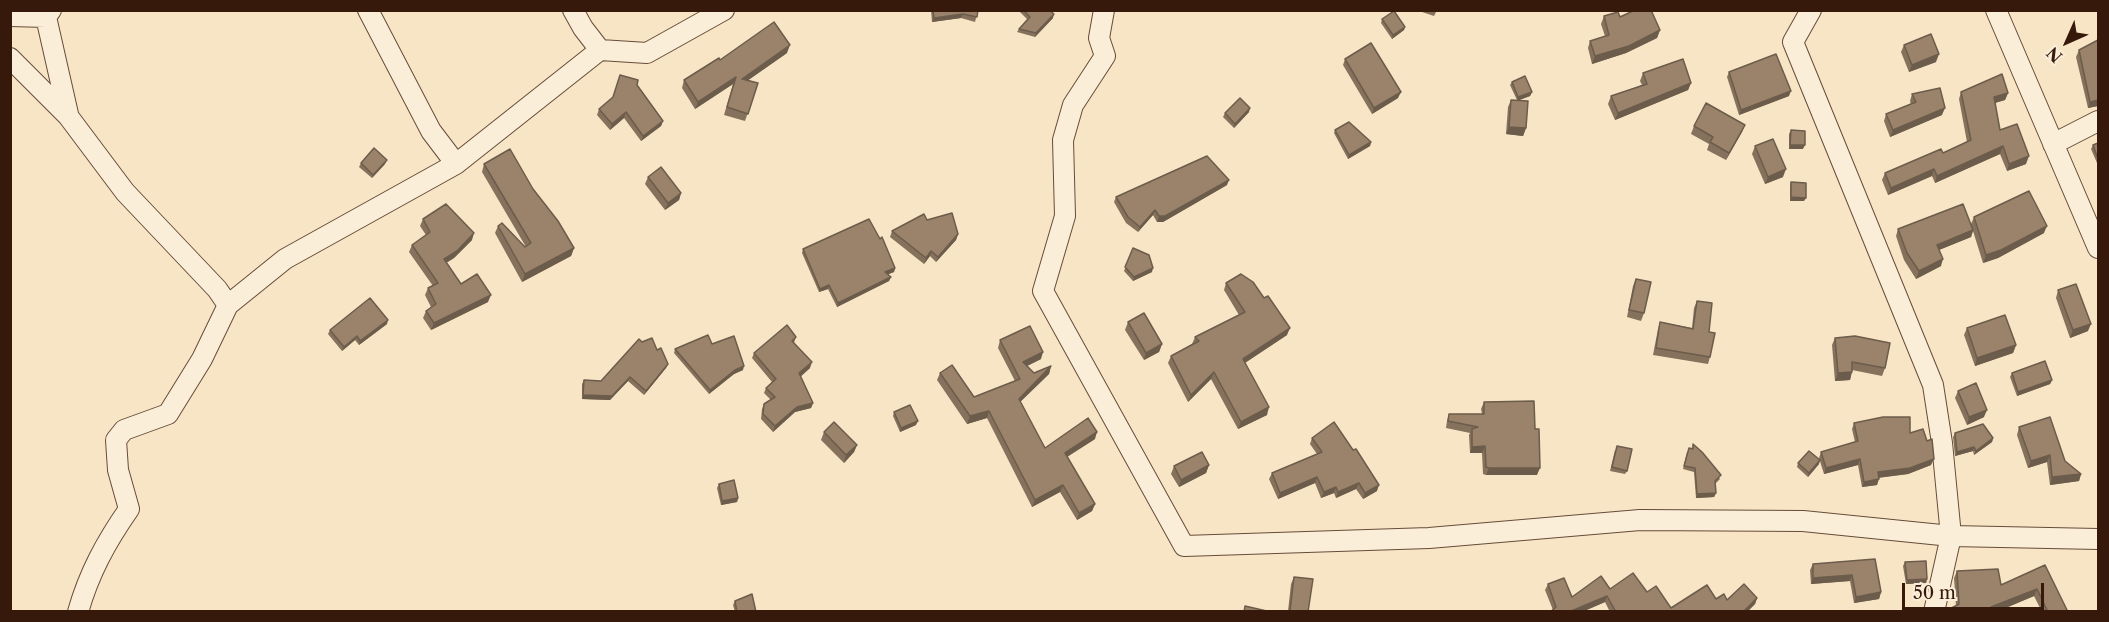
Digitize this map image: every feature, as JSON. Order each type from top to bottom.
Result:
[{"type":"street","points":[[368,10],[383,34],[431,131],[456,165]]},
{"type":"street","points":[[573,10],[600,50]]},
{"type":"street","points":[[78,612],[87,578],[129,509],[118,471],[116,440],[124,430],[168,414],[202,359],[228,305],[285,259],[456,165],[600,50],[647,53],[724,10]]},
{"type":"street","points":[[1104,10],[1099,38],[1105,56],[1073,105],[1063,140],[1065,216],[1043,291],[1184,546],[1429,538],[1640,520],[1803,521],[1951,536],[2098,539]]},
{"type":"street","points":[[1811,10],[1793,42],[1933,385],[1942,443],[1951,536],[1934,612]]},
{"type":"street","points":[[1996,10],[2098,248]]},
{"type":"street","points":[[10,16],[48,14],[68,116]]},
{"type":"street","points":[[10,57],[68,116],[125,192],[217,290],[228,305]]},
{"type":"street","points":[[2052,144],[2098,121]]},
{"type":"building","points":[[933,10],[978,10],[977,17],[963,14],[934,18]]},
{"type":"building","points":[[1023,10],[1049,10],[1054,14],[1036,33],[1019,29],[1030,17]]},
{"type":"building","points":[[1635,10],[1651,10],[1660,30],[1629,46],[1595,56],[1590,41],[1609,35],[1604,16],[1618,12],[1620,17]]},
{"type":"building","points":[[1394,11],[1405,27],[1393,35],[1382,19]]},
{"type":"building","points":[[774,22],[790,45],[742,79],[758,83],[748,114],[727,107],[736,77],[698,102],[684,80],[719,58],[720,60]]},
{"type":"building","points":[[1931,34],[1939,54],[1912,65],[1904,45]]},
{"type":"building","points":[[2098,40],[2098,100],[2090,102],[2079,50]]},
{"type":"building","points":[[1371,43],[1401,92],[1374,108],[1345,59]]},
{"type":"building","points":[[1776,54],[1791,91],[1741,110],[1729,72]]},
{"type":"building","points":[[1683,59],[1691,83],[1618,113],[1611,96],[1647,84],[1643,73]]},
{"type":"building","points":[[2002,74],[2008,93],[1994,97],[2000,130],[2017,124],[2029,156],[2009,164],[2003,146],[1937,176],[1934,169],[1891,188],[1885,173],[1941,149],[1943,153],[1971,140],[1961,92]]},
{"type":"building","points":[[620,75],[638,80],[637,85],[663,121],[643,136],[626,112],[612,124],[599,109],[613,97]]},
{"type":"building","points":[[1525,76],[1532,92],[1518,97],[1512,82]]},
{"type":"building","points":[[1940,88],[1945,108],[1893,130],[1886,114],[1916,102],[1912,94]]},
{"type":"building","points":[[1240,98],[1250,108],[1235,124],[1225,113]]},
{"type":"building","points":[[1511,100],[1528,101],[1526,128],[1509,127]]},
{"type":"building","points":[[1706,103],[1745,125],[1729,153],[1710,142],[1713,137],[1694,126]]},
{"type":"building","points":[[1349,122],[1371,142],[1349,155],[1335,130]]},
{"type":"building","points":[[1791,130],[1805,131],[1805,145],[1790,145]]},
{"type":"building","points":[[1773,139],[1786,169],[1768,177],[1755,146]]},
{"type":"building","points":[[2098,143],[2098,159],[2093,145]]},
{"type":"building","points":[[374,148],[387,160],[373,175],[361,163]]},
{"type":"building","points":[[510,149],[533,189],[558,221],[574,248],[525,274],[498,226],[502,223],[525,247],[531,243],[484,164]]},
{"type":"building","points":[[1207,156],[1229,180],[1165,216],[1159,216],[1155,210],[1140,227],[1128,217],[1116,197]]},
{"type":"building","points":[[661,167],[681,193],[668,203],[648,177]]},
{"type":"building","points":[[1791,182],[1806,183],[1806,198],[1791,197]]},
{"type":"building","points":[[2029,191],[2047,226],[2001,250],[1986,255],[1974,217]]},
{"type":"building","points":[[446,204],[474,233],[457,251],[444,259],[461,284],[477,274],[491,295],[434,323],[426,311],[436,304],[428,288],[438,283],[412,245],[430,232],[423,219]]},
{"type":"building","points":[[1963,204],[1973,230],[1937,245],[1943,259],[1919,271],[1907,253],[1898,229]]},
{"type":"building","points":[[952,213],[958,234],[938,257],[931,251],[926,258],[892,231],[924,214],[927,220]]},
{"type":"building","points":[[869,219],[880,239],[882,237],[895,268],[885,272],[891,277],[838,303],[829,285],[820,289],[803,249]]},
{"type":"building","points":[[1133,248],[1149,255],[1153,268],[1134,277],[1125,267]]},
{"type":"building","points":[[1241,274],[1253,282],[1264,298],[1268,296],[1290,328],[1243,359],[1269,407],[1241,422],[1214,372],[1191,395],[1171,356],[1199,341],[1195,337],[1245,312],[1226,283]]},
{"type":"building","points":[[1636,279],[1651,282],[1644,313],[1629,310]]},
{"type":"building","points":[[2076,284],[2091,324],[2073,330],[2058,290]]},
{"type":"building","points":[[370,298],[388,320],[360,341],[357,336],[344,347],[330,330]]},
{"type":"building","points":[[1697,301],[1712,303],[1709,332],[1715,333],[1710,357],[1656,348],[1660,322],[1693,329]]},
{"type":"building","points":[[1144,313],[1162,344],[1146,353],[1128,322]]},
{"type":"building","points":[[2005,315],[2016,345],[1977,358],[1967,328]]},
{"type":"building","points":[[787,325],[796,337],[792,341],[812,362],[799,373],[813,403],[797,407],[775,426],[763,414],[764,404],[775,397],[766,388],[776,379],[754,353]]},
{"type":"building","points":[[1030,326],[1043,352],[1023,362],[1034,373],[1051,366],[1019,399],[1045,448],[1088,418],[1097,432],[1065,453],[1095,504],[1079,513],[1063,485],[1035,500],[989,411],[970,416],[940,373],[952,365],[974,397],[1020,379],[1000,340]]},
{"type":"building","points":[[708,335],[712,344],[734,336],[744,366],[735,370],[710,390],[675,349]]},
{"type":"building","points":[[1855,336],[1890,343],[1885,368],[1852,362],[1852,372],[1838,373],[1835,338]]},
{"type":"building","points":[[652,338],[657,350],[661,348],[668,364],[646,391],[630,377],[612,396],[583,395],[584,380],[601,381],[639,339],[642,342]]},
{"type":"building","points":[[2045,361],[2052,380],[2018,392],[2012,373]]},
{"type":"building","points":[[1976,383],[1987,410],[1969,417],[1958,391]]},
{"type":"building","points":[[1534,401],[1535,429],[1539,429],[1540,468],[1486,467],[1485,446],[1472,447],[1472,429],[1478,427],[1448,421],[1449,414],[1484,414],[1484,402]]},
{"type":"building","points":[[910,405],[918,421],[901,428],[894,412]]},
{"type":"building","points":[[1883,417],[1910,417],[1910,433],[1923,429],[1927,441],[1932,439],[1934,459],[1910,468],[1878,472],[1879,479],[1864,482],[1860,459],[1826,468],[1821,452],[1858,441],[1854,423]]},
{"type":"building","points":[[2050,417],[2065,461],[2081,474],[2052,477],[2050,455],[2031,461],[2019,427]]},
{"type":"building","points":[[834,422],[857,445],[846,455],[824,432]]},
{"type":"building","points":[[1334,422],[1353,450],[1356,449],[1379,485],[1365,493],[1359,483],[1338,492],[1336,487],[1324,492],[1317,477],[1280,493],[1272,473],[1322,452],[1312,438]]},
{"type":"building","points":[[1983,424],[1993,438],[1976,451],[1974,447],[1957,452],[1955,433]]},
{"type":"building","points":[[1693,444],[1721,475],[1715,481],[1716,493],[1697,494],[1695,468],[1684,466],[1689,448],[1693,449]]},
{"type":"building","points":[[1617,446],[1632,449],[1627,471],[1612,467]]},
{"type":"building","points":[[1809,451],[1820,460],[1809,473],[1798,463]]},
{"type":"building","points":[[1202,452],[1209,465],[1181,480],[1174,466]]},
{"type":"building","points":[[734,480],[738,498],[722,501],[719,484]]},
{"type":"building","points":[[1875,559],[1881,592],[1856,597],[1852,575],[1813,578],[1813,564]]},
{"type":"building","points":[[1926,561],[1927,579],[1907,580],[1905,562]]},
{"type":"building","points":[[2045,565],[2068,612],[2048,612],[2037,589],[1991,607],[1993,612],[1946,611],[1959,604],[1957,571],[1998,569],[2001,585]]},
{"type":"building","points":[[1633,573],[1647,592],[1656,586],[1671,608],[1707,585],[1716,599],[1724,594],[1727,600],[1744,584],[1757,598],[1743,612],[1616,612],[1607,596],[1569,612],[1550,612],[1556,607],[1548,584],[1564,578],[1572,597],[1601,576],[1610,589]]},
{"type":"building","points":[[1294,577],[1313,579],[1308,612],[1286,612],[1290,611]]},
{"type":"building","points":[[752,594],[756,612],[737,612],[735,601]]},
{"type":"building","points":[[1245,606],[1271,612],[1244,612]]}]
